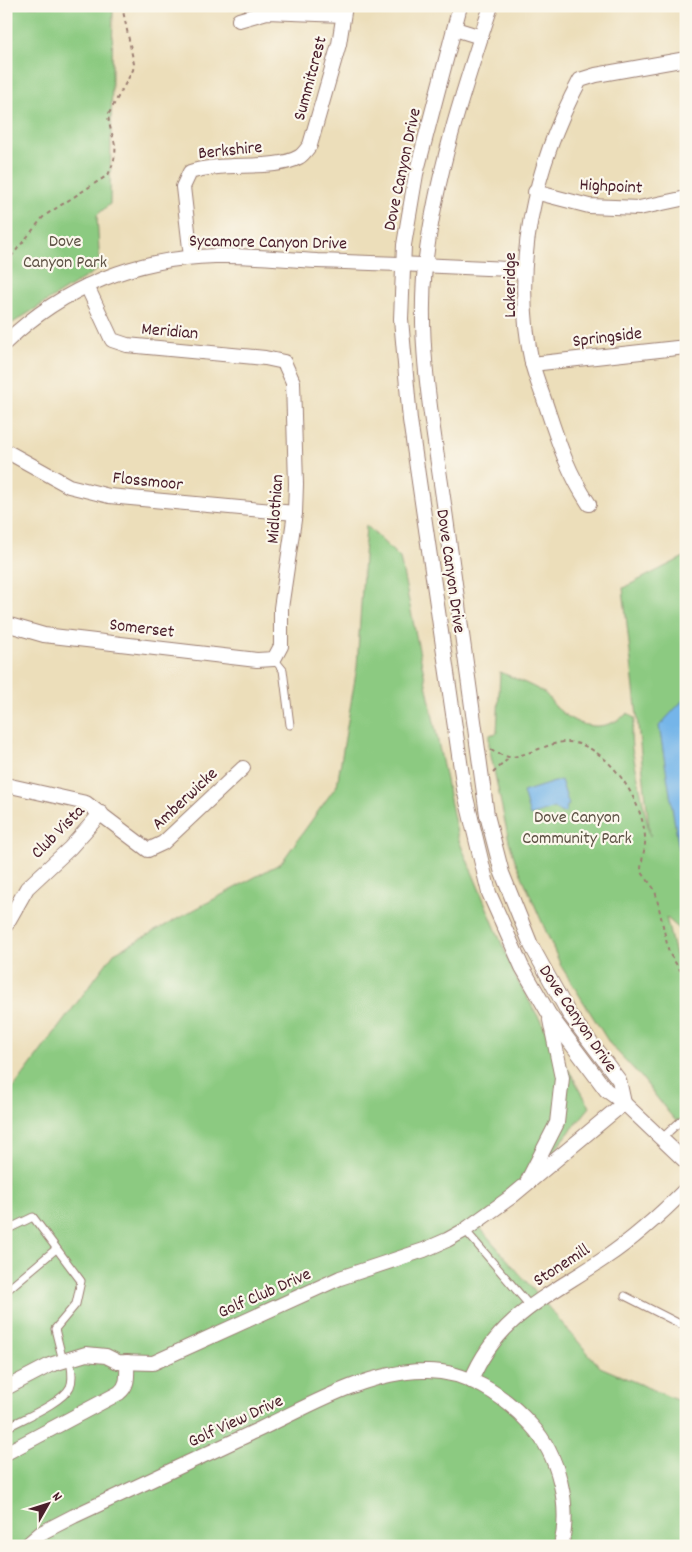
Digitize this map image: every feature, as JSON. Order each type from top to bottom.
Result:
[{"type":"street","name":"Dove Canyon Drive","points":[[460,6],[416,174],[403,265],[401,319],[410,420],[464,789],[489,893],[522,967],[549,1014],[606,1090],[624,1103],[686,1162]]},
{"type":"street","name":"Dove Canyon Drive","points":[[491,6],[437,190],[425,266],[423,320],[431,415],[487,815],[502,873],[531,945],[569,1014],[619,1080],[624,1103]]},
{"type":"street","points":[[239,20],[267,12],[344,11]]},
{"type":"street","name":"Summitcrest","points":[[300,157],[310,145],[339,44],[344,11]]},
{"type":"street","points":[[455,29],[481,37]]},
{"type":"street","name":"Lakeridge","points":[[589,504],[569,471],[532,364],[525,314],[524,273],[535,192],[555,134],[580,80],[596,75],[686,59]]},
{"type":"street","name":"Berkshire","points":[[191,257],[183,187],[190,172],[206,167],[281,163],[300,157]]},
{"type":"street","name":"Highpoint","points":[[535,192],[589,206],[639,208],[686,198]]},
{"type":"street","name":"Sycamore Canyon Drive","points":[[6,342],[47,308],[87,286],[132,268],[164,260],[217,256],[507,269],[524,273]]},
{"type":"street","name":"Meridian","points":[[87,286],[112,340],[127,345],[265,358],[284,362]]},
{"type":"street","name":"Springside","points":[[532,364],[686,347]]},
{"type":"street","name":"Midlothian","points":[[274,659],[281,646],[281,608],[295,513],[293,382],[284,362]]},
{"type":"street","name":"Flossmoor","points":[[6,451],[68,486],[109,496],[295,513]]},
{"type":"street","name":"Somerset","points":[[6,624],[44,634],[257,660],[274,659]]},
{"type":"street","name":"Amberwicke","points":[[6,785],[86,803],[148,850],[157,848],[243,768]]},
{"type":"street","name":"Club Vista","points":[[6,925],[26,888],[70,848],[101,813]]},
{"type":"street","name":"Golf Club Drive","points":[[526,1185],[557,1124],[562,1078],[549,1014]]},
{"type":"street","name":"Golf Club Drive","points":[[6,1388],[66,1360],[86,1354],[127,1362],[153,1363],[340,1278],[424,1250],[465,1230],[526,1185],[624,1103]]},
{"type":"street","name":"Stonemill","points":[[471,1381],[476,1368],[493,1341],[517,1316],[635,1236],[686,1189]]},
{"type":"street","points":[[6,1453],[119,1394],[125,1388],[127,1382],[127,1362]]},
{"type":"street","name":"Golf View Drive","points":[[26,1546],[41,1533],[74,1516],[366,1381],[394,1374],[424,1370],[450,1374],[485,1387],[518,1410],[536,1429],[549,1452],[559,1476],[565,1510],[564,1545]]},
{"type":"lane","points":[[274,659],[283,670],[290,725]]},
{"type":"lane","points":[[660,1139],[686,1116]]},
{"type":"lane","points":[[6,1230],[33,1217],[80,1281],[76,1304],[55,1329],[72,1375],[70,1387],[60,1398],[6,1428]]},
{"type":"lane","points":[[465,1230],[530,1306]]},
{"type":"lane","points":[[6,1292],[56,1249]]},
{"type":"lane","points":[[625,1296],[686,1327]]},
{"type":"path","points":[[6,263],[44,216],[108,175],[113,164],[116,144],[108,115],[133,70],[134,64],[122,6]]},
{"type":"path","points":[[482,776],[493,773],[510,757],[563,742],[580,743],[595,752],[624,779],[638,805],[645,835],[645,850],[641,871],[655,890],[669,954],[686,979]]},
{"type":"path","points":[[477,743],[510,757]]},
{"type":"green space","name":"Dove Canyon Park","points":[[6,6],[113,6],[110,204],[97,215],[100,268],[11,324],[6,330]]},
{"type":"green space","points":[[366,525],[400,558],[458,838],[516,978],[590,1107],[526,1185],[481,1229],[600,1367],[686,1404],[686,1546],[6,1546],[6,1098],[114,953],[281,863],[337,785],[357,667]]},
{"type":"green space","name":"Dove Canyon Community Park","points":[[686,556],[686,935],[666,917],[675,955],[686,972],[686,1132],[642,1078],[610,1044],[561,966],[515,860],[509,841],[489,747],[489,735],[497,733],[500,672],[543,692],[567,716],[584,725],[602,726],[628,713],[635,719],[631,734],[632,749],[650,836],[623,588]]},
{"type":"water","points":[[686,697],[686,893],[659,726]]},
{"type":"water","points":[[561,780],[569,805],[566,812],[562,813],[554,808],[530,816],[523,792]]}]
